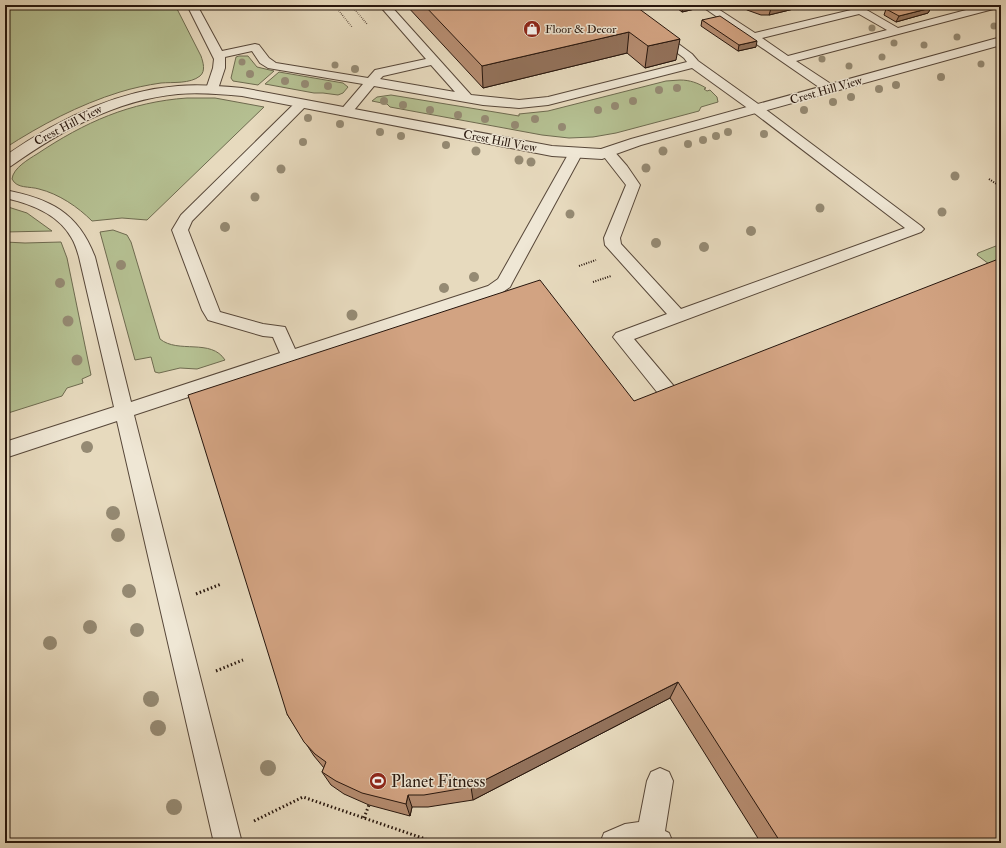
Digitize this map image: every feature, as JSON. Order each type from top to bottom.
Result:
[{"type":"street","name":"Crest Hill View","points":[[5,163],[23,149],[61,126],[113,103],[160,92],[212,88],[242,92],[552,151],[575,154],[608,153],[636,142],[999,43]]},
{"type":"lane","points":[[192,5],[220,59],[219,68],[212,88]]},
{"type":"lane","points":[[384,5],[468,98]]},
{"type":"lane","points":[[620,5],[688,56],[694,64],[757,109],[916,229],[622,337],[676,402]]},
{"type":"lane","points":[[705,5],[830,89]]},
{"type":"lane","points":[[850,5],[896,31]]},
{"type":"lane","points":[[786,60],[998,5]]},
{"type":"lane","points":[[753,37],[860,11]]},
{"type":"lane","points":[[218,55],[255,47],[263,60],[270,66],[298,69],[508,104],[535,103],[694,64]]},
{"type":"lane","points":[[345,112],[377,74],[434,61]]},
{"type":"lane","points":[[290,356],[278,331],[263,330],[214,316],[210,310],[180,230],[186,218],[301,104]]},
{"type":"lane","points":[[608,153],[633,185],[611,241],[616,249],[678,316]]},
{"type":"lane","points":[[5,450],[494,290],[504,283],[575,154]]},
{"type":"lane","points":[[5,194],[30,199],[47,207],[70,225],[80,239],[87,257],[227,839]]},
{"type":"lane","points":[[614,843],[628,835],[635,834],[654,840],[660,781]]},
{"type":"path","points":[[351,5],[367,24]]},
{"type":"path","points":[[335,6],[352,27]]},
{"type":"path","points":[[988,179],[1001,187]]},
{"type":"path","points":[[593,282],[616,274]]},
{"type":"path","points":[[227,839],[303,796],[431,841],[432,843]]},
{"type":"path","points":[[364,818],[369,805]]},
{"type":"green space","points":[[5,5],[175,5],[201,56],[204,66],[203,72],[196,79],[140,87],[104,97],[75,109],[32,131],[5,148]]},
{"type":"green space","points":[[248,56],[257,67],[274,71],[258,85],[233,81],[231,78],[236,57]]},
{"type":"green space","points":[[279,72],[343,83],[348,87],[343,93],[338,95],[314,93],[265,84]]},
{"type":"green space","points":[[680,80],[694,82],[706,88],[704,89],[707,91],[710,90],[717,97],[718,102],[701,107],[699,111],[616,133],[593,137],[569,138],[542,135],[390,107],[387,104],[372,101],[377,97],[391,95],[519,116],[519,114],[548,111],[666,81]]},
{"type":"green space","points":[[187,98],[215,98],[264,107],[147,220],[122,218],[92,221],[74,206],[54,194],[39,189],[20,186],[12,179],[15,171],[26,161],[73,132],[91,123],[127,109],[146,104]]},
{"type":"green space","points":[[5,206],[27,213],[52,231],[5,232]]},
{"type":"green space","points":[[113,230],[127,235],[131,242],[160,339],[176,346],[211,350],[219,353],[225,360],[197,369],[180,368],[159,373],[155,372],[151,357],[135,360],[100,232]]},
{"type":"green space","points":[[5,242],[61,242],[67,258],[91,375],[82,379],[83,383],[67,388],[62,396],[5,414]]},
{"type":"green space","points":[[1001,244],[1001,273],[977,255],[978,253]]},
{"type":"building","name":"Floor & Decor","points":[[424,5],[634,5],[680,39],[648,46],[629,32],[482,66]]},
{"type":"building","points":[[903,5],[926,5],[931,8],[899,16],[886,9]]},
{"type":"building","points":[[720,16],[757,41],[739,45],[702,20]]},
{"type":"building","points":[[1001,258],[1001,843],[781,843],[678,682],[471,787],[424,795],[408,795],[406,804],[362,793],[336,781],[322,772],[326,762],[315,754],[304,742],[287,714],[188,395],[540,280],[634,401]]},
{"type":"place","name":"Floor & Decor","points":[[532,29]]},
{"type":"place","name":"Planet Fitness","points":[[378,781]]}]
